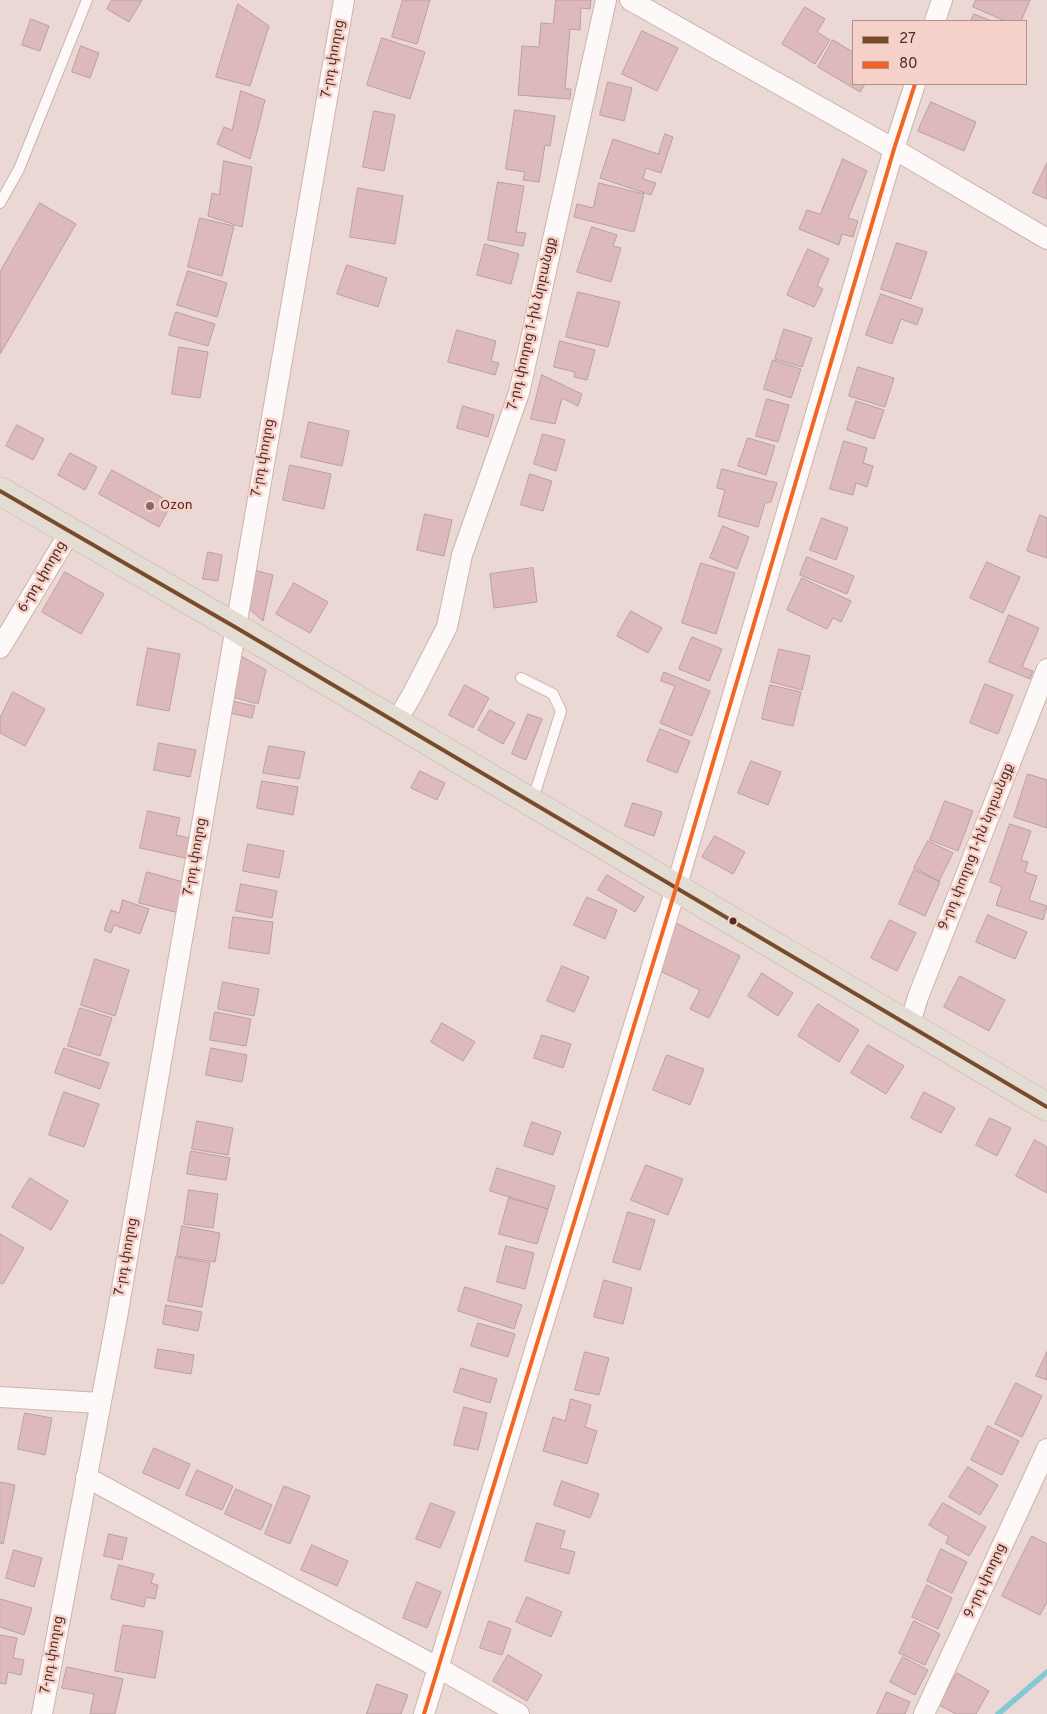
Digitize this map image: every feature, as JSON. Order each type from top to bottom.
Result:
[{"type":"main road","points":[[0,491],[235,626],[1047,1108]]},
{"type":"street","name":"7-րդ փողոց","points":[[42,1714],[117,1316],[344,0]]},
{"type":"street","name":"7-րդ փողոց 1-ին նրբանցք","points":[[396,722],[447,627],[462,555],[519,393],[606,0]]},
{"type":"street","points":[[630,0],[894,149],[1047,239]]},
{"type":"street","points":[[935,20],[942,0]]},
{"type":"street","points":[[424,1714],[676,888],[894,149],[915,85]]},
{"type":"street","name":"6-րդ փողոց","points":[[0,648],[70,532]]},
{"type":"street","name":"9-րդ փողոց 1-ին նրբանցք","points":[[909,1027],[918,997],[1047,669]]},
{"type":"street","points":[[0,1397],[100,1403]]},
{"type":"street","name":"9-րդ փողոց","points":[[924,1714],[1047,1449]]},
{"type":"street","points":[[86,1476],[437,1667],[519,1714]]},
{"type":"lane","points":[[0,203],[19,170],[87,0]]},
{"type":"lane","points":[[521,678],[553,694],[561,711],[532,803]]},
{"type":"building","points":[[112,0],[142,0],[129,22],[107,9]]},
{"type":"building","points":[[403,0],[430,0],[417,44],[392,37]]},
{"type":"building","points":[[556,0],[591,0],[590,9],[581,8],[580,30],[570,29],[565,89],[571,89],[570,99],[518,95],[522,46],[539,47],[541,23],[553,24]]},
{"type":"building","points":[[976,0],[1030,0],[1021,20],[1003,20],[973,7]]},
{"type":"building","points":[[238,4],[269,26],[250,86],[216,77]]},
{"type":"building","points":[[805,7],[825,19],[817,32],[830,40],[815,64],[782,44]]},
{"type":"building","points":[[974,14],[989,20],[971,20]]},
{"type":"building","points":[[31,19],[49,26],[40,51],[22,45]]},
{"type":"building","points":[[642,31],[678,48],[657,91],[622,74]]},
{"type":"building","points":[[382,38],[425,52],[410,99],[367,85]]},
{"type":"building","points":[[833,40],[852,51],[852,85],[864,85],[860,92],[818,67]]},
{"type":"building","points":[[81,46],[99,53],[90,78],[72,72]]},
{"type":"building","points":[[608,82],[632,88],[624,121],[600,115]]},
{"type":"building","points":[[241,91],[265,100],[250,159],[217,144],[224,127],[232,130]]},
{"type":"building","points":[[931,102],[976,122],[964,151],[918,131]]},
{"type":"building","points":[[515,110],[555,116],[550,146],[545,145],[539,182],[523,180],[525,172],[506,169]]},
{"type":"building","points":[[374,111],[395,115],[384,171],[363,167]]},
{"type":"building","points":[[665,134],[673,137],[661,173],[646,168],[643,179],[656,183],[651,195],[600,178],[613,139],[658,154]]},
{"type":"building","points":[[843,159],[867,171],[848,218],[858,221],[853,237],[842,234],[839,245],[799,229],[807,210],[820,214]]},
{"type":"building","points":[[224,161],[252,167],[242,227],[208,216],[212,193],[219,195]]},
{"type":"building","points":[[1047,163],[1047,199],[1033,193]]},
{"type":"building","points":[[498,182],[524,186],[516,232],[526,233],[523,246],[488,240]]},
{"type":"building","points":[[599,183],[644,194],[634,232],[574,217],[577,204],[593,208]]},
{"type":"building","points":[[358,188],[403,196],[395,244],[350,237]]},
{"type":"building","points":[[40,203],[76,224],[0,354],[0,272]]},
{"type":"building","points":[[200,218],[234,226],[222,276],[188,267]]},
{"type":"building","points":[[592,227],[617,235],[613,246],[621,248],[611,282],[577,272]]},
{"type":"building","points":[[897,243],[927,252],[911,299],[881,289]]},
{"type":"building","points":[[485,244],[519,254],[511,284],[477,275]]},
{"type":"building","points":[[808,249],[829,259],[817,286],[823,289],[814,307],[787,295]]},
{"type":"building","points":[[347,265],[387,278],[378,307],[337,294]]},
{"type":"building","points":[[188,271],[227,283],[217,317],[177,305]]},
{"type":"building","points":[[578,292],[620,302],[608,347],[566,337]]},
{"type":"building","points":[[881,294],[923,309],[917,325],[901,319],[892,344],[866,335]]},
{"type":"building","points":[[176,312],[215,324],[208,346],[169,335]]},
{"type":"building","points":[[784,329],[812,338],[802,367],[775,359]]},
{"type":"building","points":[[457,330],[496,341],[491,361],[499,363],[495,375],[448,362]]},
{"type":"building","points":[[560,341],[595,350],[587,380],[574,377],[575,372],[554,367]]},
{"type":"building","points":[[179,347],[208,352],[200,398],[172,394]]},
{"type":"building","points":[[773,360],[801,369],[791,398],[764,389]]},
{"type":"building","points":[[858,367],[894,378],[885,407],[849,396]]},
{"type":"building","points":[[542,375],[582,394],[578,406],[562,398],[555,424],[531,419]]},
{"type":"building","points":[[767,399],[789,405],[778,442],[756,436]]},
{"type":"building","points":[[856,401],[884,410],[874,439],[847,430]]},
{"type":"building","points":[[463,406],[494,415],[488,437],[457,428]]},
{"type":"building","points":[[309,422],[349,431],[342,466],[301,457]]},
{"type":"building","points":[[17,425],[44,439],[33,460],[6,446]]},
{"type":"building","points":[[543,434],[565,440],[556,471],[534,464]]},
{"type":"building","points":[[748,438],[775,446],[766,475],[738,466]]},
{"type":"building","points":[[844,441],[867,448],[863,463],[873,466],[867,487],[856,483],[853,495],[830,489]]},
{"type":"building","points":[[70,453],[97,467],[85,490],[58,475]]},
{"type":"building","points":[[290,465],[331,474],[324,509],[283,500]]},
{"type":"building","points":[[722,469],[777,483],[771,502],[765,503],[758,527],[718,516],[725,490],[717,488]]},
{"type":"building","points":[[112,470],[172,503],[159,527],[99,494]]},
{"type":"building","points":[[530,474],[552,481],[543,511],[521,505]]},
{"type":"building","points":[[425,514],[452,520],[444,556],[417,550]]},
{"type":"building","points":[[1040,515],[1047,518],[1047,558],[1027,551]]},
{"type":"building","points":[[822,518],[848,528],[836,560],[810,550]]},
{"type":"building","points":[[723,526],[749,537],[737,569],[710,558]]},
{"type":"building","points":[[208,552],[222,555],[218,581],[203,579]]},
{"type":"building","points":[[807,557],[854,576],[847,594],[800,575]]},
{"type":"building","points":[[987,562],[1020,577],[1003,613],[970,598]]},
{"type":"building","points":[[701,563],[735,573],[716,634],[682,623]]},
{"type":"building","points":[[533,568],[537,602],[494,608],[490,574]]},
{"type":"building","points":[[254,570],[273,575],[263,621],[248,608]]},
{"type":"building","points":[[65,572],[104,594],[81,634],[42,612]]},
{"type":"building","points":[[802,578],[851,601],[841,622],[833,618],[827,629],[787,610]]},
{"type":"building","points":[[294,583],[328,602],[310,633],[276,614]]},
{"type":"building","points":[[631,611],[662,628],[648,653],[617,636]]},
{"type":"building","points":[[1009,615],[1039,628],[1022,667],[1033,671],[1030,679],[989,662]]},
{"type":"building","points":[[692,637],[722,649],[709,681],[679,669]]},
{"type":"building","points":[[148,648],[180,654],[169,711],[137,705]]},
{"type":"building","points":[[779,649],[810,656],[802,690],[771,682]]},
{"type":"building","points":[[239,655],[266,670],[258,704],[232,697]]},
{"type":"building","points":[[664,672],[710,691],[692,736],[660,723],[675,686],[661,681]]},
{"type":"building","points":[[985,684],[1013,695],[998,734],[970,723]]},
{"type":"building","points":[[465,685],[489,698],[473,728],[449,715]]},
{"type":"building","points":[[770,685],[801,692],[793,726],[762,719]]},
{"type":"building","points":[[13,692],[45,709],[25,746],[0,733],[0,718]]},
{"type":"building","points":[[232,701],[255,706],[252,718],[230,713]]},
{"type":"building","points":[[490,710],[515,723],[503,744],[478,730]]},
{"type":"building","points":[[528,714],[542,719],[526,760],[512,754]]},
{"type":"building","points":[[660,729],[690,741],[677,773],[647,761]]},
{"type":"building","points":[[159,743],[196,750],[190,777],[154,770]]},
{"type":"building","points":[[269,746],[305,752],[299,779],[263,773]]},
{"type":"building","points":[[751,761],[781,772],[768,805],[738,793]]},
{"type":"building","points":[[420,771],[445,783],[437,800],[411,788]]},
{"type":"building","points":[[1028,774],[1047,780],[1047,828],[1014,817]]},
{"type":"building","points":[[262,781],[298,787],[293,815],[257,808]]},
{"type":"building","points":[[945,801],[973,811],[958,851],[930,840]]},
{"type":"building","points":[[633,803],[662,812],[654,836],[625,826]]},
{"type":"building","points":[[148,811],[180,818],[176,835],[189,838],[185,858],[140,848]]},
{"type":"building","points":[[1010,824],[1031,831],[1021,860],[1028,862],[1025,872],[1037,876],[1029,900],[1047,906],[1043,920],[996,905],[1002,887],[990,882]]},
{"type":"building","points":[[715,836],[745,852],[733,874],[702,857]]},
{"type":"building","points":[[928,841],[953,853],[939,881],[914,868]]},
{"type":"building","points":[[248,844],[284,851],[279,878],[243,871]]},
{"type":"building","points":[[914,870],[940,882],[925,916],[899,904]]},
{"type":"building","points":[[147,872],[187,883],[179,913],[139,903]]},
{"type":"building","points":[[607,875],[644,897],[635,912],[598,890]]},
{"type":"building","points":[[241,884],[277,891],[272,918],[236,911]]},
{"type":"building","points":[[587,897],[617,910],[605,939],[574,925]]},
{"type":"building","points":[[123,900],[149,909],[140,934],[114,925],[111,933],[104,930],[111,910],[119,913]]},
{"type":"building","points":[[988,915],[1027,932],[1015,959],[976,942]]},
{"type":"building","points":[[233,917],[273,922],[269,954],[229,948]]},
{"type":"building","points":[[890,920],[916,933],[897,971],[871,958]]},
{"type":"building","points":[[676,923],[740,956],[709,1018],[690,1009],[700,990],[654,968]]},
{"type":"building","points":[[95,959],[129,970],[115,1016],[81,1005]]},
{"type":"building","points":[[562,966],[589,977],[574,1012],[547,1001]]},
{"type":"building","points":[[762,973],[793,993],[778,1016],[748,996]]},
{"type":"building","points":[[960,976],[1005,1000],[989,1031],[944,1007]]},
{"type":"building","points":[[223,982],[259,989],[254,1016],[218,1009]]},
{"type":"building","points":[[818,1004],[859,1030],[839,1062],[798,1036]]},
{"type":"building","points":[[80,1008],[112,1018],[100,1056],[68,1046]]},
{"type":"building","points":[[215,1012],[251,1019],[246,1046],[210,1040]]},
{"type":"building","points":[[442,1023],[475,1042],[463,1061],[431,1042]]},
{"type":"building","points":[[542,1035],[571,1044],[563,1068],[534,1058]]},
{"type":"building","points":[[868,1045],[904,1066],[886,1094],[851,1073]]},
{"type":"building","points":[[64,1048],[109,1063],[100,1089],[55,1073]]},
{"type":"building","points":[[211,1048],[247,1055],[242,1082],[206,1075]]},
{"type":"building","points":[[667,1055],[704,1069],[690,1105],[653,1090]]},
{"type":"building","points":[[64,1092],[99,1104],[84,1147],[49,1135]]},
{"type":"building","points":[[924,1092],[955,1108],[941,1133],[911,1118]]},
{"type":"building","points":[[990,1118],[1011,1128],[997,1156],[976,1145]]},
{"type":"building","points":[[197,1121],[233,1128],[228,1155],[192,1149]]},
{"type":"building","points":[[532,1122],[561,1132],[553,1155],[524,1146]]},
{"type":"building","points":[[1035,1140],[1047,1147],[1047,1193],[1016,1176]]},
{"type":"building","points":[[191,1151],[230,1158],[226,1180],[187,1174]]},
{"type":"building","points":[[646,1165],[683,1179],[668,1215],[631,1200]]},
{"type":"building","points":[[497,1168],[555,1186],[548,1209],[490,1191]]},
{"type":"building","points":[[30,1178],[68,1201],[51,1230],[12,1207]]},
{"type":"building","points":[[189,1190],[218,1194],[213,1228],[184,1224]]},
{"type":"building","points":[[509,1198],[548,1209],[537,1244],[499,1234]]},
{"type":"building","points":[[628,1212],[655,1220],[640,1270],[613,1262]]},
{"type":"building","points":[[182,1226],[220,1233],[215,1262],[177,1256]]},
{"type":"building","points":[[0,1234],[24,1248],[3,1284],[0,1283]]},
{"type":"building","points":[[506,1246],[534,1253],[525,1289],[497,1282]]},
{"type":"building","points":[[176,1257],[210,1263],[202,1307],[168,1301]]},
{"type":"building","points":[[604,1280],[632,1288],[623,1324],[594,1317]]},
{"type":"building","points":[[465,1287],[522,1305],[514,1329],[458,1311]]},
{"type":"building","points":[[166,1305],[202,1312],[198,1331],[163,1324]]},
{"type":"building","points":[[478,1323],[515,1334],[508,1357],[471,1346]]},
{"type":"building","points":[[158,1349],[194,1355],[191,1374],[155,1368]]},
{"type":"building","points":[[585,1352],[609,1358],[599,1395],[575,1390]]},
{"type":"building","points":[[1047,1352],[1047,1380],[1036,1376]]},
{"type":"building","points":[[461,1368],[497,1379],[490,1403],[454,1392]]},
{"type":"building","points":[[1016,1383],[1042,1396],[1022,1437],[995,1424]]},
{"type":"building","points":[[571,1399],[591,1405],[585,1427],[597,1431],[587,1464],[543,1451],[553,1417],[565,1421]]},
{"type":"building","points":[[464,1407],[487,1413],[478,1450],[454,1445]]},
{"type":"building","points":[[25,1413],[52,1418],[45,1455],[18,1449]]},
{"type":"building","points":[[988,1426],[1019,1441],[1002,1475],[971,1460]]},
{"type":"building","points":[[154,1448],[190,1464],[179,1489],[143,1473]]},
{"type":"building","points":[[968,1467],[998,1485],[980,1515],[949,1497]]},
{"type":"building","points":[[197,1470],[233,1486],[222,1510],[186,1495]]},
{"type":"building","points":[[562,1481],[599,1494],[590,1518],[554,1505]]},
{"type":"building","points":[[0,1482],[15,1485],[3,1544],[0,1543]]},
{"type":"building","points":[[284,1486],[310,1496],[290,1544],[265,1534]]},
{"type":"building","points":[[236,1489],[272,1505],[261,1530],[225,1514]]},
{"type":"building","points":[[431,1503],[455,1512],[440,1548],[416,1539]]},
{"type":"building","points":[[943,1503],[986,1527],[969,1556],[946,1543],[949,1537],[929,1525]]},
{"type":"building","points":[[537,1523],[565,1531],[560,1548],[575,1552],[569,1574],[525,1561]]},
{"type":"building","points":[[109,1534],[127,1538],[122,1560],[104,1556]]},
{"type":"building","points":[[1032,1536],[1047,1544],[1047,1602],[1040,1615],[1002,1596]]},
{"type":"building","points":[[312,1545],[348,1561],[337,1586],[301,1570]]},
{"type":"building","points":[[941,1549],[967,1562],[952,1593],[927,1581]]},
{"type":"building","points":[[14,1550],[42,1558],[34,1587],[6,1578]]},
{"type":"building","points":[[119,1565],[154,1574],[151,1583],[158,1585],[155,1599],[146,1597],[144,1607],[111,1599]]},
{"type":"building","points":[[417,1582],[441,1592],[427,1628],[403,1618]]},
{"type":"building","points":[[927,1585],[952,1598],[938,1629],[912,1617]]},
{"type":"building","points":[[527,1597],[562,1612],[551,1637],[516,1622]]},
{"type":"building","points":[[0,1599],[32,1608],[24,1635],[0,1627]]},
{"type":"building","points":[[489,1621],[511,1629],[502,1655],[480,1648]]},
{"type":"building","points":[[914,1621],[940,1634],[925,1665],[899,1653]]},
{"type":"building","points":[[123,1625],[163,1631],[155,1678],[115,1671]]},
{"type":"building","points":[[0,1635],[17,1638],[13,1658],[24,1660],[21,1675],[8,1672],[6,1684],[0,1683]]},
{"type":"building","points":[[508,1655],[542,1675],[527,1701],[493,1681]]},
{"type":"building","points":[[903,1657],[928,1670],[915,1695],[890,1682]]},
{"type":"building","points":[[67,1667],[123,1679],[115,1714],[90,1714],[94,1694],[62,1688]]},
{"type":"building","points":[[957,1673],[989,1691],[976,1714],[956,1714],[939,1705]]},
{"type":"building","points":[[377,1684],[408,1695],[401,1714],[367,1714]]},
{"type":"building","points":[[887,1692],[910,1702],[905,1714],[877,1714]]},
{"type":"waterway","points":[[998,1714],[1047,1672]]},
{"type":"transit line","name":"80","points":[[424,1714],[676,888],[894,149],[915,85]]},
{"type":"transit line","name":"27","points":[[0,491],[235,627],[1047,1107]]},
{"type":"place","name":"Ozon","points":[[150,506]]}]
